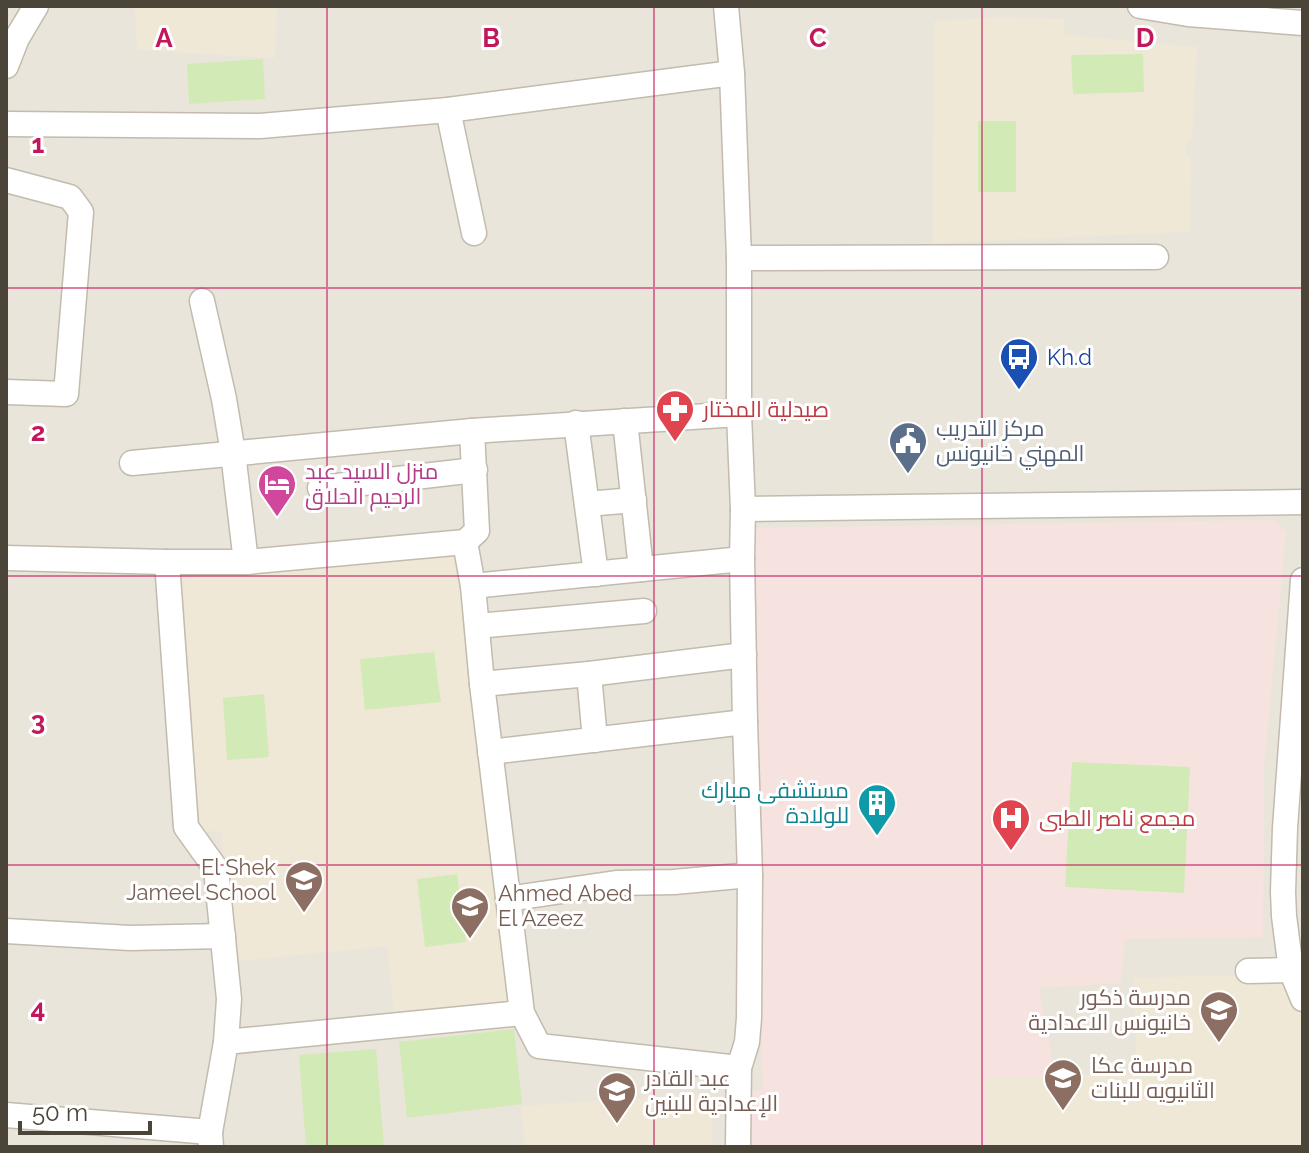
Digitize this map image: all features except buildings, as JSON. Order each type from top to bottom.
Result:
[{"type":"street","points":[[6,66],[17,38],[36,6]]},
{"type":"street","points":[[726,6],[732,73],[739,258],[739,414],[750,875],[749,1018],[747,1042],[739,1068],[738,1147]]},
{"type":"street","points":[[1140,6],[1188,14],[1262,13],[1303,23]]},
{"type":"street","points":[[6,124],[260,126],[448,110],[732,73]]},
{"type":"street","points":[[448,110],[474,233]]},
{"type":"street","points":[[6,180],[70,197],[81,212],[66,394],[6,392]]},
{"type":"street","points":[[739,258],[1156,257]]},
{"type":"street","points":[[202,301],[224,399],[246,562]]},
{"type":"street","points":[[132,463],[472,431],[739,414]]},
{"type":"street","points":[[625,421],[641,569]]},
{"type":"street","points":[[576,423],[596,574]]},
{"type":"street","points":[[6,558],[246,562],[465,542],[477,531],[472,431]]},
{"type":"street","points":[[320,488],[475,470]]},
{"type":"street","points":[[587,504],[634,500]]},
{"type":"street","points":[[743,509],[1303,502]]},
{"type":"street","points":[[465,542],[473,586],[522,1013],[539,1046],[739,1068]]},
{"type":"street","points":[[473,586],[742,559]]},
{"type":"street","points":[[6,1115],[210,1140],[226,1042],[229,999],[216,869],[186,827],[167,562]]},
{"type":"street","points":[[1303,580],[1298,705],[1285,828],[1283,892],[1291,970],[1303,999]]},
{"type":"street","points":[[477,626],[644,611]]},
{"type":"street","points":[[482,684],[744,655]]},
{"type":"street","points":[[589,674],[595,740]]},
{"type":"street","points":[[490,752],[745,722]]},
{"type":"street","points":[[508,899],[616,883],[674,882],[750,875]]},
{"type":"street","points":[[6,931],[130,938],[223,936]]},
{"type":"street","points":[[1248,971],[1291,970]]},
{"type":"street","points":[[226,1042],[522,1013]]},
{"type":"shaded area","points":[[6,6],[1303,6],[1303,1147],[6,1147]]},
{"type":"shaded area","points":[[135,6],[277,6],[275,58],[137,50]]},
{"type":"shaded area","points":[[999,17],[1064,19],[1065,35],[1197,47],[1192,138],[1186,144],[1186,155],[1191,158],[1190,232],[933,243],[934,21]]},
{"type":"shaded area","name":"مجمع ناصر الطبى","points":[[1274,520],[1286,532],[1264,766],[1263,937],[1125,939],[1121,983],[1039,988],[1055,1077],[985,1078],[987,1147],[727,1147],[725,1092],[763,1090],[751,528]]},
{"type":"shaded area","points":[[456,555],[488,782],[513,1010],[395,1021],[387,946],[235,961],[221,831],[196,832],[170,579]]},
{"type":"shaded area","name":"مدرسة ذكور خانيونس الاعدادية","points":[[1286,974],[1303,1015],[1303,1147],[986,1147],[985,1078],[1137,1073],[1133,978]]},
{"type":"shaded area","name":"عبد القادر الإعدادية للبنين","points":[[711,1094],[712,1147],[525,1147],[521,1106]]},
{"type":"green space","points":[[1143,54],[1144,92],[1073,94],[1071,55]]},
{"type":"green space","points":[[263,59],[265,99],[189,104],[187,64]]},
{"type":"green space","points":[[978,121],[1016,121],[1016,192],[978,192]]},
{"type":"green space","points":[[434,652],[441,702],[365,710],[360,659]]},
{"type":"green space","points":[[264,694],[269,757],[227,760],[223,698]]},
{"type":"green space","points":[[1072,762],[1190,767],[1184,893],[1065,887]]},
{"type":"green space","points":[[457,874],[466,942],[425,947],[417,879]]},
{"type":"green space","points":[[514,1029],[522,1104],[407,1118],[399,1042]]},
{"type":"green space","points":[[376,1049],[384,1147],[306,1147],[299,1055]]},
{"type":"place","name":"Kh.d","points":[[1019,391]]},
{"type":"place","name":"صيدلية المختار","points":[[675,443]]},
{"type":"place","name":"مركز التدريب المهني خانيونس","points":[[908,475]]},
{"type":"place","name":"منزل السيد عبد الرحيم الحلاق","points":[[277,518]]},
{"type":"place","name":"مستشفى مبارك للولادة","points":[[877,837]]},
{"type":"place","name":"مجمع ناصر الطبى","points":[[1011,852]]},
{"type":"place","name":"El Shek Jameel School","points":[[304,914]]},
{"type":"place","name":"Ahmed Abed El Azeez","points":[[470,940]]},
{"type":"place","name":"مدرسة ذكور خانيونس الاعدادية","points":[[1219,1044]]},
{"type":"place","name":"مدرسة عكا الثانيويه للبنات","points":[[1063,1112]]},
{"type":"place","name":"عبد القادر الإعدادية للبنين","points":[[617,1125]]}]
